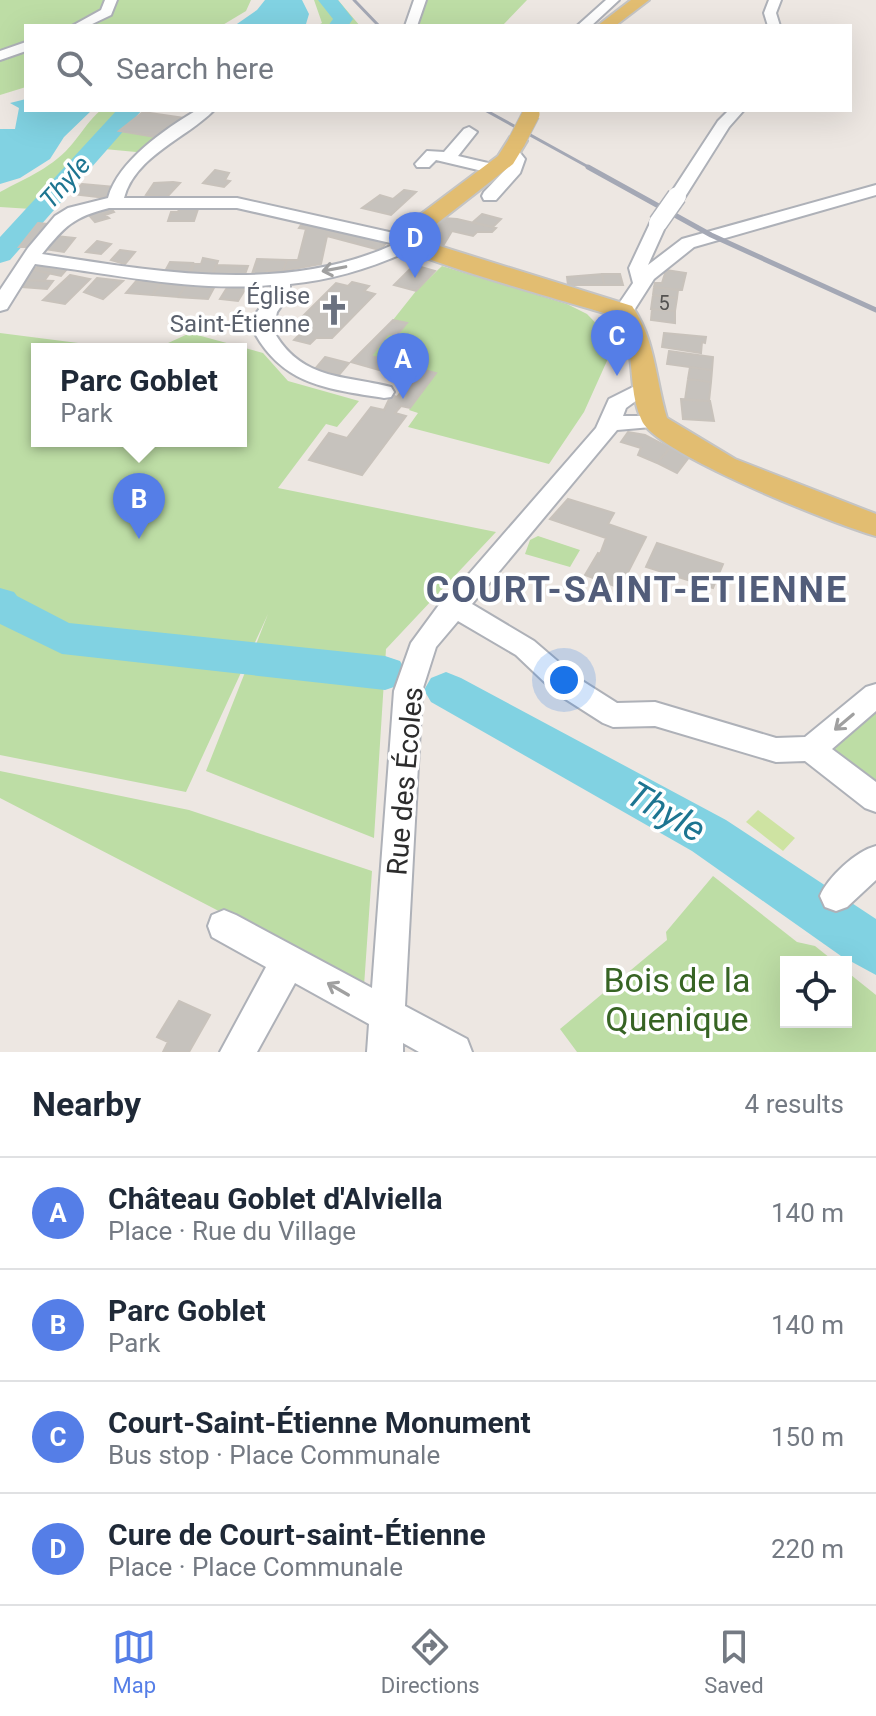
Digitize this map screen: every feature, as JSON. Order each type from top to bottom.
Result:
[{"type":"main road","points":[[608,24],[641,0]]},
{"type":"main road","points":[[398,247],[495,169],[514,146],[533,112]]},
{"type":"main road","points":[[398,247],[624,311],[641,347],[645,387],[655,421],[699,451],[747,475],[876,526]]},
{"type":"street","points":[[82,24],[107,12],[111,0]]},
{"type":"street","points":[[412,24],[420,0]]},
{"type":"street","points":[[585,24],[613,0]]},
{"type":"street","points":[[773,24],[770,13],[775,0]]},
{"type":"street","points":[[0,56],[24,47]]},
{"type":"street","points":[[115,202],[115,195],[136,168],[171,135],[204,112]]},
{"type":"street","points":[[641,281],[638,268],[658,223],[723,124],[735,112]]},
{"type":"street","points":[[448,158],[469,132]]},
{"type":"street","points":[[490,196],[514,170],[517,159],[514,146]]},
{"type":"street","points":[[423,164],[433,154],[495,169]]},
{"type":"street","points":[[624,311],[641,281],[659,263],[697,240],[876,190]]},
{"type":"street","points":[[0,305],[30,258],[68,215],[115,202],[237,203],[318,219],[398,247]]},
{"type":"street","points":[[374,273],[398,247]]},
{"type":"street","points":[[30,258],[148,275],[244,282],[280,280],[398,247]]},
{"type":"street","points":[[84,255],[148,275]]},
{"type":"street","points":[[280,280],[281,293],[263,323],[266,338],[275,350],[309,378],[384,392]]},
{"type":"street","name":"Rue des Écoles","points":[[386,1035],[412,680],[424,643],[453,605],[570,474],[611,423],[617,404],[645,387]]},
{"type":"street","points":[[611,423],[655,421]]},
{"type":"street","points":[[453,605],[525,648],[566,685],[613,715],[655,714],[776,750],[811,749],[876,695]]},
{"type":"street","points":[[811,749],[876,799]]},
{"type":"street","points":[[876,859],[876,870]]},
{"type":"street","points":[[836,896],[876,859]]},
{"type":"street","points":[[224,926],[289,960],[386,1035],[454,1052]]},
{"type":"street","points":[[238,1052],[289,960]]},
{"type":"green space","points":[[0,0],[251,0],[246,11],[224,24],[24,24],[24,88],[0,95]]},
{"type":"green space","points":[[314,0],[338,0],[358,24],[320,24]]},
{"type":"green space","points":[[424,0],[527,0],[504,24],[416,24]]},
{"type":"green space","points":[[99,112],[137,112],[106,137],[47,210],[0,207],[0,192],[57,159]]},
{"type":"green space","points":[[119,131],[161,138],[147,153],[104,149]]},
{"type":"green space","points":[[442,266],[567,304],[587,314],[615,343],[584,412],[549,464],[408,427],[418,413],[409,410],[436,373],[371,356],[388,334],[398,335],[406,324],[393,320],[416,291]]},
{"type":"green space","points":[[0,333],[78,343],[31,343],[31,447],[247,447],[247,349],[263,353],[288,381],[359,401],[337,427],[326,424],[278,488],[496,532],[386,649],[374,838],[206,771],[268,614],[186,792],[0,755]]},
{"type":"green space","points":[[190,333],[226,343],[168,343]]},
{"type":"green space","points":[[538,536],[580,550],[570,567],[525,554],[530,540]]},
{"type":"green space","points":[[876,695],[876,799],[811,749]]},
{"type":"green space","points":[[0,771],[189,810],[372,871],[364,986],[0,798]]},
{"type":"green space","points":[[758,810],[795,838],[783,851],[746,822]]},
{"type":"green space","name":"Bois de la Quenique","points":[[713,876],[797,942],[815,946],[828,956],[780,956],[780,1028],[852,1028],[852,976],[876,995],[876,1052],[577,1052],[560,1029],[667,940],[666,932]]},
{"type":"water","points":[[265,0],[302,0],[309,14],[306,24],[237,24],[257,10]]},
{"type":"water","points":[[24,100],[24,112],[90,112],[64,137],[50,159],[20,178],[0,184],[0,129],[15,129],[19,108],[10,103]]},
{"type":"building","points":[[143,112],[184,118],[161,138],[119,131]]},
{"type":"building","points":[[215,170],[229,173],[225,180],[230,181],[224,187],[203,183]]},
{"type":"building","points":[[154,183],[180,183],[167,197],[146,195]]},
{"type":"building","points":[[82,184],[116,187],[106,198],[72,194]]},
{"type":"building","points":[[404,190],[416,192],[391,215],[362,208],[380,195],[393,199]]},
{"type":"building","points":[[110,207],[114,212],[105,215],[109,218],[95,222],[88,214]]},
{"type":"building","points":[[179,209],[198,209],[194,221],[168,221],[171,212],[178,212]]},
{"type":"building","points":[[482,214],[501,219],[493,227],[473,222]]},
{"type":"building","points":[[443,218],[496,228],[492,232],[477,232],[473,236],[452,231],[443,246],[419,242],[426,240]]},
{"type":"building","points":[[303,222],[386,243],[380,250],[327,236],[321,264],[283,271],[287,260],[298,260],[306,229],[299,228]]},
{"type":"building","points":[[38,223],[48,224],[28,247],[19,247]]},
{"type":"building","points":[[56,236],[75,238],[64,252],[45,249]]},
{"type":"building","points":[[97,241],[111,244],[101,254],[86,252]]},
{"type":"building","points":[[120,250],[135,252],[125,264],[111,260]]},
{"type":"building","points":[[203,258],[218,261],[212,276],[190,275],[194,264],[201,264]]},
{"type":"building","points":[[257,259],[287,260],[283,271],[266,271],[265,274],[251,277]]},
{"type":"building","points":[[170,262],[193,263],[188,274],[164,273]]},
{"type":"building","points":[[42,263],[68,268],[61,276],[33,270]]},
{"type":"building","points":[[216,265],[248,266],[244,277],[212,276]]},
{"type":"building","points":[[414,265],[435,271],[416,291],[394,285]]},
{"type":"building","points":[[33,270],[50,273],[44,281],[26,280]]},
{"type":"building","points":[[666,270],[686,273],[682,290],[654,287],[655,283],[662,283]]},
{"type":"building","points":[[602,274],[604,285],[568,285],[567,277]]},
{"type":"building","points":[[602,274],[620,274],[623,285],[604,285]]},
{"type":"building","points":[[70,275],[90,279],[65,304],[43,300]]},
{"type":"building","points":[[97,278],[123,281],[103,299],[84,292]]},
{"type":"building","points":[[26,280],[53,281],[47,289],[20,287]]},
{"type":"building","points":[[137,280],[162,283],[152,295],[126,293]]},
{"type":"building","name":"Église Saint-Étienne","points":[[352,282],[369,286],[364,291],[375,294],[332,338],[316,338],[310,344],[294,340],[305,329],[293,326],[336,283],[348,286]]},
{"type":"building","points":[[162,283],[187,284],[178,297],[152,295]]},
{"type":"building","points":[[187,284],[215,286],[208,299],[178,297]]},
{"type":"building","points":[[228,286],[246,288],[238,301],[220,299]]},
{"type":"building","points":[[654,287],[678,290],[677,298],[653,295]]},
{"type":"building","points":[[653,295],[677,298],[675,311],[651,309]]},
{"type":"building","points":[[652,309],[675,311],[675,323],[651,320]]},
{"type":"building","points":[[393,320],[407,323],[397,335],[388,334],[371,356],[436,373],[410,408],[401,406],[395,413],[406,416],[362,475],[309,460],[329,433],[347,438],[371,407],[384,410],[391,395],[397,397],[411,379],[351,362]]},
{"type":"building","points":[[664,333],[706,337],[705,343],[702,342],[701,353],[662,347]]},
{"type":"building","points":[[669,351],[713,357],[712,370],[667,364]]},
{"type":"building","points":[[325,357],[349,363],[339,375],[315,369]]},
{"type":"building","points":[[690,367],[712,370],[711,382],[688,379]]},
{"type":"building","points":[[688,379],[711,382],[709,401],[685,400]]},
{"type":"building","points":[[681,399],[710,401],[714,421],[683,419]]},
{"type":"building","points":[[628,432],[645,435],[670,448],[657,463],[638,455],[641,448],[621,442]]},
{"type":"building","points":[[670,448],[690,456],[677,473],[657,463]]},
{"type":"building","points":[[568,499],[614,513],[608,524],[646,537],[620,588],[585,575],[600,554],[606,538],[550,519]]},
{"type":"building","points":[[657,543],[723,564],[713,588],[646,567]]},
{"type":"building","points":[[179,1001],[210,1015],[189,1052],[163,1052],[168,1042],[157,1037]]},
{"type":"waterway","name":"Thyle","points":[[328,0],[343,19],[339,24]]},
{"type":"waterway","name":"Thyle","points":[[0,254],[128,112]]},
{"type":"waterway","name":"Thyle","points":[[0,603],[2,607],[62,638],[385,673]]},
{"type":"waterway","name":"Thyle","points":[[446,690],[709,835],[876,949]]},
{"type":"railway","points":[[354,0],[377,24]]},
{"type":"railway","points":[[489,112],[592,169]]},
{"type":"railway","points":[[588,167],[711,235],[876,310]]},
{"type":"place","name":"Cure de Court-saint-Étienne","points":[[415,278]]},
{"type":"place","name":"Église Saint-Étienne","points":[[334,310]]},
{"type":"place","name":"Court-Saint-Étienne Monument","points":[[617,376]]},
{"type":"place","name":"Château Goblet d'Alviella","points":[[403,399]]},
{"type":"place","name":"Parc Goblet","points":[[139,539]]},
{"type":"district","name":"COURT-SAINT-ETIENNE","points":[[637,590]]}]
